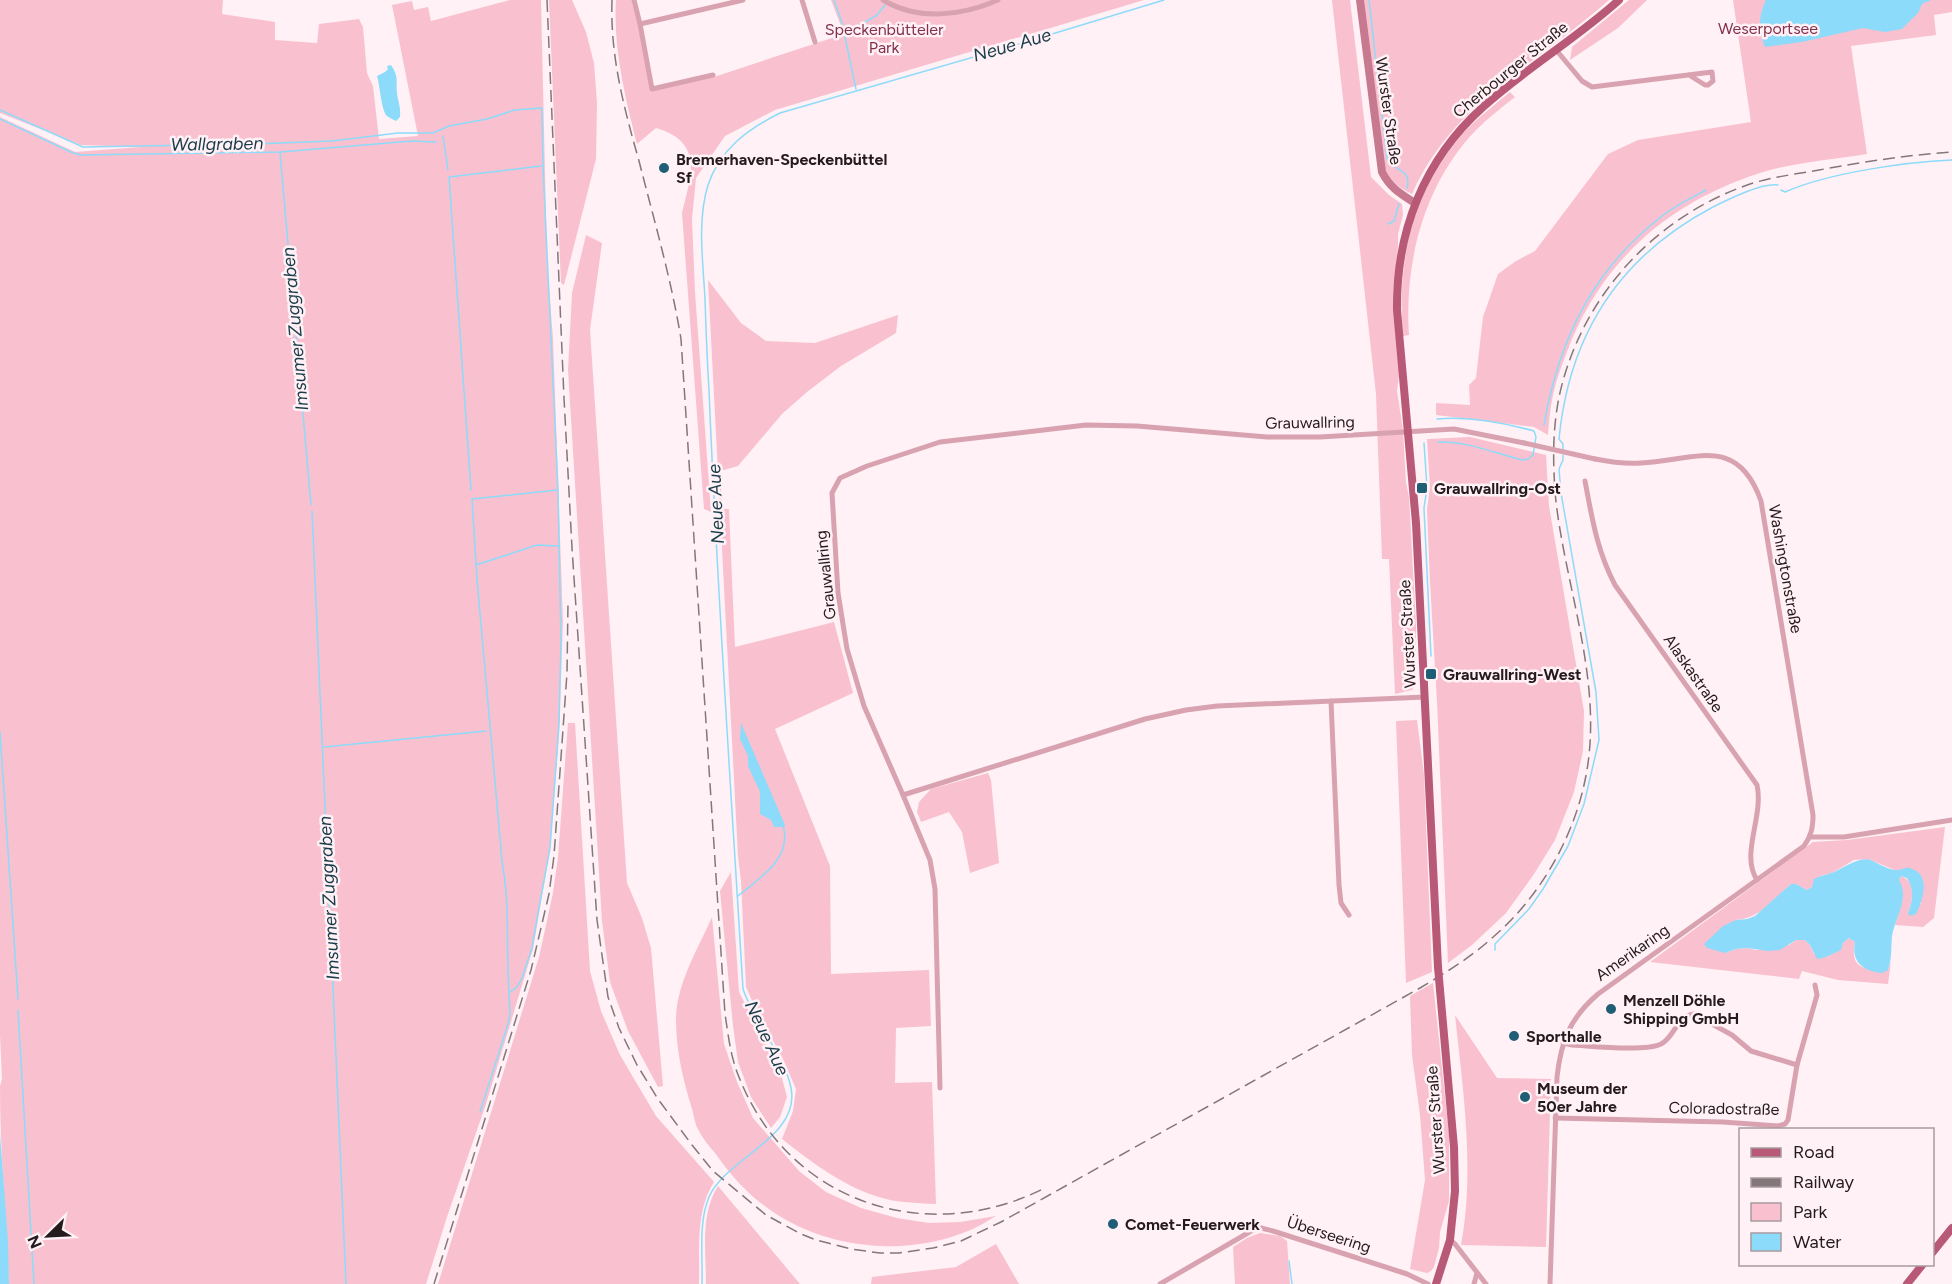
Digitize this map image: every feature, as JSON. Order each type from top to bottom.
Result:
[{"type":"main road","name":"Cherbourger Straße","points":[[1415,203],[1434,164],[1457,133],[1499,94],[1557,51],[1619,0]]},
{"type":"main road","name":"Wurster Straße","points":[[1415,203],[1403,247],[1397,292],[1416,523],[1438,967],[1454,1147],[1455,1191],[1450,1240],[1436,1284]]},
{"type":"main road","points":[[1934,1250],[1952,1228]]},
{"type":"main road","points":[[1907,1284],[1921,1266]]},
{"type":"street","points":[[634,0],[652,89],[713,75]]},
{"type":"street","points":[[640,24],[743,0]]},
{"type":"street","points":[[802,0],[815,42]]},
{"type":"street","points":[[883,0],[902,9],[944,14],[982,7],[998,0]]},
{"type":"street","name":"Wurster Straße","points":[[1360,0],[1382,172],[1395,191],[1415,203]]},
{"type":"street","points":[[1557,51],[1582,81],[1592,87],[1689,75]]},
{"type":"street","name":"Grauwallring","points":[[903,795],[864,706],[847,649],[838,593],[832,502],[832,493],[840,478],[867,466],[940,442],[1086,425],[1156,427],[1268,437],[1320,437],[1408,432]]},
{"type":"street","name":"Washingtonstraße","points":[[1408,432],[1454,429],[1612,462],[1641,463],[1689,456],[1723,457],[1740,466],[1749,475],[1761,501],[1813,815],[1810,837]]},
{"type":"street","name":"Alaskastraße","points":[[1585,481],[1598,545],[1615,585],[1757,785],[1759,804],[1749,859],[1751,872],[1757,880]]},
{"type":"street","points":[[940,1088],[935,889],[930,860],[903,795],[1165,714],[1217,706],[1425,698]]},
{"type":"street","points":[[1331,701],[1339,885],[1341,903],[1349,915]]},
{"type":"street","points":[[1810,837],[1844,837],[1952,820]]},
{"type":"street","name":"Amerikaring","points":[[1550,1284],[1557,1077],[1563,1043],[1571,1025],[1583,1006],[1598,994],[1804,846],[1810,837]]},
{"type":"street","name":"Coloradostraße","points":[[1556,1118],[1723,1122],[1778,1126],[1785,1124],[1788,1120],[1797,1065],[1817,995],[1815,985]]},
{"type":"street","points":[[1563,1043],[1651,1047],[1666,1041],[1681,1021],[1689,1015],[1699,1015],[1732,1035],[1751,1051],[1797,1065]]},
{"type":"street","name":"Überseering","points":[[1160,1284],[1253,1230],[1261,1228],[1407,1274],[1428,1284]]},
{"type":"street","points":[[1450,1240],[1486,1284]]},
{"type":"street","points":[[1474,1284],[1477,1271]]},
{"type":"green space","points":[[0,0],[223,0],[222,14],[275,22],[275,40],[317,43],[319,24],[359,19],[363,27],[367,73],[373,86],[379,139],[418,136],[392,5],[412,1],[414,10],[428,7],[431,21],[510,0],[541,0],[547,260],[553,339],[563,621],[559,734],[550,849],[533,949],[486,1104],[426,1284],[9,1284],[0,1086],[2,1079],[0,1035],[0,117],[75,152],[140,147],[81,145],[0,113]]},
{"type":"green space","points":[[549,0],[572,0],[586,32],[594,63],[597,103],[596,159],[564,285],[561,283]]},
{"type":"green space","name":"Speckenbütteler Park","points":[[616,0],[633,0],[652,91],[717,76],[844,34],[831,0],[1144,0],[775,110],[725,136],[696,178],[692,219],[711,512],[704,509],[682,213],[690,173],[688,151],[682,142],[671,134],[656,128],[637,144],[618,54]]},
{"type":"green space","points":[[1332,0],[1350,0],[1371,177],[1402,204],[1403,215],[1398,234],[1393,294],[1400,367],[1397,391],[1409,497],[1416,625],[1416,683],[1412,690],[1395,694],[1389,559],[1382,559],[1376,394]]},
{"type":"green space","points":[[1362,0],[1609,0],[1473,109],[1429,162],[1412,194],[1395,184],[1383,168]]},
{"type":"green space","points":[[1629,0],[1647,0],[1618,28],[1570,60],[1572,47]]},
{"type":"green space","points":[[1733,0],[1952,0],[1952,12],[1934,15],[1936,35],[1851,46],[1867,154],[1786,166],[1728,185],[1672,216],[1624,257],[1604,282],[1572,339],[1555,388],[1548,435],[1534,427],[1436,415],[1436,403],[1470,405],[1469,385],[1476,378],[1483,317],[1498,274],[1535,251],[1608,154],[1638,140],[1751,122]]},
{"type":"green space","points":[[1510,92],[1515,97],[1476,130],[1458,151],[1431,199],[1414,252],[1408,307],[1409,335],[1403,336],[1402,307],[1406,251],[1422,199],[1449,150],[1473,123]]},
{"type":"green space","points":[[586,235],[602,243],[590,330],[627,883],[642,918],[651,948],[663,1086],[658,1087],[628,1031],[610,982],[602,921],[568,370],[572,293]]},
{"type":"green space","points":[[708,280],[741,323],[766,341],[815,343],[898,315],[896,333],[841,366],[807,392],[782,414],[738,466],[720,471],[722,509],[729,509],[735,647],[834,622],[853,693],[775,729],[830,866],[831,974],[929,970],[931,1026],[896,1028],[895,1083],[932,1082],[936,1204],[890,1200],[860,1190],[819,1167],[782,1139],[793,1111],[796,1089],[746,987]]},
{"type":"green space","points":[[1470,437],[1546,455],[1549,506],[1584,711],[1583,751],[1574,792],[1555,840],[1534,874],[1506,913],[1472,945],[1448,963],[1427,509],[1430,488],[1427,439]]},
{"type":"green space","points":[[1417,720],[1424,775],[1432,972],[1406,983],[1396,721]]},
{"type":"green space","points":[[568,723],[575,723],[590,971],[601,1011],[620,1055],[656,1116],[714,1182],[701,1218],[699,1284],[438,1284],[539,957],[553,893],[558,857]]},
{"type":"green space","points":[[988,773],[991,780],[999,863],[970,873],[962,832],[949,812],[921,822],[917,812],[919,802],[931,789]]},
{"type":"green space","points":[[1945,827],[1934,918],[1923,927],[1895,925],[1899,913],[1901,876],[1906,878],[1911,886],[1912,897],[1908,913],[1921,904],[1908,868],[1897,871],[1868,859],[1854,860],[1832,873],[1820,876],[1807,890],[1791,884],[1760,912],[1736,920],[1725,953],[1736,949],[1756,950],[1789,945],[1796,940],[1805,940],[1814,954],[1826,957],[1840,950],[1849,938],[1855,942],[1855,958],[1861,966],[1888,970],[1891,962],[1888,984],[1838,980],[1802,971],[1799,979],[1650,962],[1813,842],[1847,840]]},
{"type":"green space","points":[[731,872],[739,992],[780,1071],[787,1097],[780,1117],[771,1128],[751,1097],[738,1062],[720,891]]},
{"type":"green space","points":[[712,917],[724,1044],[737,1082],[753,1118],[799,1171],[826,1192],[861,1208],[897,1218],[929,1223],[960,1222],[996,1216],[972,1229],[942,1240],[914,1245],[858,1244],[804,1229],[757,1200],[740,1184],[698,1129],[683,1076],[677,1042],[676,1020],[680,993]]},
{"type":"green space","points":[[1433,983],[1449,1134],[1449,1201],[1440,1232],[1434,1267],[1427,1273],[1410,1269],[1425,1180],[1412,1055],[1410,996]]},
{"type":"green space","points":[[1455,1015],[1497,1078],[1551,1079],[1546,1247],[1461,1245],[1467,1188],[1467,1159],[1464,1101]]},
{"type":"green space","points":[[718,1186],[800,1284],[706,1284],[706,1221],[712,1197]]},
{"type":"green space","points":[[1260,1233],[1280,1236],[1287,1241],[1290,1284],[1235,1284],[1233,1247]]},
{"type":"green space","points":[[996,1244],[1019,1284],[871,1284],[872,1277],[956,1267]]},
{"type":"water","name":"Weserportsee","points":[[1766,0],[1931,0],[1922,4],[1918,13],[1902,29],[1885,32],[1863,28],[1802,42],[1765,47],[1760,24],[1761,12]]},
{"type":"water","points":[[391,65],[396,76],[400,110],[400,117],[396,121],[385,113],[377,76]]},
{"type":"water","points":[[741,723],[784,827],[774,827],[771,820],[760,814],[760,792],[748,766],[748,756],[740,739]]},
{"type":"water","points":[[1868,859],[1892,869],[1907,868],[1916,871],[1921,875],[1923,881],[1923,895],[1919,908],[1916,914],[1910,916],[1908,913],[1912,899],[1911,886],[1907,878],[1901,876],[1899,880],[1903,894],[1892,936],[1888,970],[1882,973],[1864,968],[1855,955],[1855,942],[1849,938],[1843,943],[1841,950],[1817,959],[1805,940],[1796,940],[1780,950],[1747,948],[1725,953],[1707,948],[1704,944],[1723,926],[1736,920],[1755,916],[1791,884],[1807,890],[1812,887],[1814,879],[1854,862]]},
{"type":"water","points":[[0,1134],[8,1241],[9,1284],[0,1284]]},
{"type":"waterway","points":[[834,0],[842,23],[856,89]]},
{"type":"waterway","name":"Neue Aue","points":[[702,1284],[702,1229],[709,1197],[730,1170],[774,1134],[785,1120],[791,1105],[788,1076],[743,989],[720,615],[702,256],[703,213],[708,185],[720,161],[736,142],[746,133],[780,113],[1164,0]]},
{"type":"waterway","points":[[1369,0],[1387,158],[1407,177],[1407,188]]},
{"type":"waterway","points":[[854,29],[877,15],[885,5]]},
{"type":"waterway","name":"Wallgraben","points":[[0,110],[83,147],[332,141],[398,133],[433,133],[449,126],[487,119],[515,110],[542,108],[558,490],[561,640],[559,724],[550,848],[532,948],[522,978],[517,987],[509,993],[508,1024],[480,1112]]},
{"type":"waterway","name":"Wallgraben","points":[[0,119],[81,155],[280,152],[412,141],[436,142]]},
{"type":"waterway","points":[[443,136],[448,170]]},
{"type":"waterway","name":"Imsumer Zuggraben","points":[[280,153],[311,505]]},
{"type":"waterway","points":[[1781,190],[1785,192],[1844,174],[1912,163],[1952,160]]},
{"type":"waterway","points":[[471,490],[449,177],[541,166]]},
{"type":"waterway","points":[[1563,450],[1563,444],[1559,439],[1574,366],[1605,302],[1626,275],[1651,249],[1680,227],[1713,207],[1754,189],[1778,185]]},
{"type":"waterway","points":[[1544,425],[1559,363],[1570,334],[1600,281],[1641,234],[1666,213],[1706,190]]},
{"type":"waterway","points":[[1388,224],[1394,221],[1399,204]]},
{"type":"waterway","points":[[1437,419],[1461,418],[1498,423],[1534,431],[1536,437],[1533,455],[1522,460],[1470,445],[1438,442]]},
{"type":"waterway","points":[[1424,443],[1427,488],[1424,508],[1431,656]]},
{"type":"waterway","points":[[1495,950],[1495,944],[1529,909],[1568,846],[1584,804],[1599,740],[1596,692],[1561,493],[1559,469],[1563,455]]},
{"type":"waterway","points":[[509,992],[506,893],[477,579],[472,499],[557,490]]},
{"type":"waterway","name":"Imsumer Zuggraben","points":[[312,511],[346,1284]]},
{"type":"waterway","points":[[476,565],[537,545],[558,546]]},
{"type":"waterway","points":[[324,747],[486,731]]},
{"type":"waterway","points":[[0,732],[18,999]]},
{"type":"waterway","points":[[738,896],[765,874],[779,857],[785,837],[783,825]]},
{"type":"waterway","points":[[18,1010],[34,1284]]},
{"type":"waterway","points":[[1289,1261],[1292,1284]]},
{"type":"railway","points":[[547,0],[572,548],[597,920],[608,997],[619,1028],[637,1065],[658,1099],[713,1171],[766,1215],[801,1234],[851,1249],[880,1253],[933,1248],[961,1241],[1001,1222],[1420,988],[1475,952],[1508,923],[1537,888],[1561,849],[1578,807],[1590,749],[1588,678],[1561,537],[1556,502],[1554,453],[1555,421],[1565,374],[1577,342],[1593,311],[1612,283],[1660,234],[1688,214],[1718,197],[1750,184],[1775,178],[1885,159],[1952,152]]},
{"type":"railway","points":[[612,0],[613,41],[619,82],[667,271],[681,339],[725,1014],[737,1072],[759,1116],[788,1153],[823,1181],[863,1201],[906,1212],[951,1214],[997,1206],[1043,1189]]},
{"type":"railway","points":[[434,1284],[531,970],[549,894],[554,856],[567,673],[568,603]]},
{"type":"place","name":"Bremerhaven-Speckenbüttel Sf","points":[[664,168]]},
{"type":"place","name":"Grauwallring-Ost","points":[[1422,488]]},
{"type":"place","name":"Grauwallring-West","points":[[1431,674]]},
{"type":"place","name":"Menzell Döhle Shipping GmbH","points":[[1611,1009]]},
{"type":"place","name":"Sporthalle","points":[[1514,1036]]},
{"type":"place","name":"Museum der 50er Jahre","points":[[1525,1097]]},
{"type":"place","name":"Comet-Feuerwerk","points":[[1113,1224]]}]
